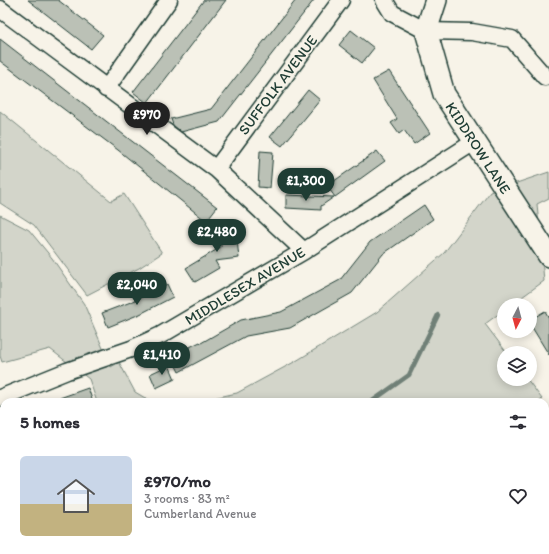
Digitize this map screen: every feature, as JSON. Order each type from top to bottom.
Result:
[{"type":"main road","points":[[426,31],[436,0]]},
{"type":"main road","name":"KIDDROW LANE","points":[[426,31],[444,94],[474,142],[546,246]]},
{"type":"street","points":[[106,89],[169,0]]},
{"type":"street","name":"SUFFOLK AVENUE","points":[[216,169],[341,0]]},
{"type":"street","points":[[384,0],[392,13],[426,31],[472,32],[512,39],[545,77]]},
{"type":"street","points":[[0,9],[216,169],[304,251]]},
{"type":"street","name":"MIDDLESEX AVENUE","points":[[0,398],[67,371],[131,349],[161,335],[304,251],[474,142]]},
{"type":"shaded area","points":[[0,111],[111,201],[124,194],[162,253],[139,268],[87,295],[34,225],[0,203]]},
{"type":"shaded area","points":[[549,172],[549,198],[537,204],[544,281],[521,298],[497,298],[497,315],[485,324],[502,346],[497,346],[497,386],[532,386],[541,398],[214,398],[237,393],[296,361],[377,312],[444,253],[490,192]]},
{"type":"shaded area","points":[[0,215],[29,230],[52,258],[84,304],[111,367],[119,362],[135,392],[145,398],[96,398],[89,379],[50,349],[2,362],[0,356]]},
{"type":"building","points":[[28,0],[58,0],[103,35],[91,49]]},
{"type":"building","points":[[204,0],[226,0],[147,103],[133,92]]},
{"type":"building","points":[[296,0],[314,0],[219,122],[181,132],[173,125],[171,119],[211,109]]},
{"type":"building","points":[[351,30],[374,48],[362,63],[339,45]]},
{"type":"building","points":[[0,39],[217,207],[206,221],[118,150],[0,61]]},
{"type":"building","points":[[389,71],[430,133],[414,144],[404,130],[399,134],[391,123],[397,119],[373,80]]},
{"type":"building","points":[[308,90],[320,100],[282,146],[270,137]]},
{"type":"building","points":[[260,151],[273,152],[270,188],[258,187]]},
{"type":"building","points":[[377,151],[385,161],[335,197],[327,186]]},
{"type":"building","points":[[286,195],[334,197],[321,206],[321,210],[286,208]]},
{"type":"building","points":[[424,205],[433,219],[383,254],[352,293],[290,328],[246,336],[179,372],[171,356],[200,342],[201,343],[241,320],[281,312],[340,280],[370,242]]},
{"type":"building","points":[[235,222],[239,258],[215,261],[219,268],[195,282],[186,268],[221,247],[219,224]]},
{"type":"building","points":[[167,284],[173,297],[140,314],[108,327],[102,313],[136,300]]},
{"type":"building","points":[[545,311],[549,318],[549,355],[537,335],[537,316]]},
{"type":"building","points":[[169,365],[175,379],[156,388],[150,374]]},
{"type":"building","points":[[88,388],[92,398],[60,398]]},
{"type":"waterway","points":[[377,398],[409,375],[438,315]]}]
